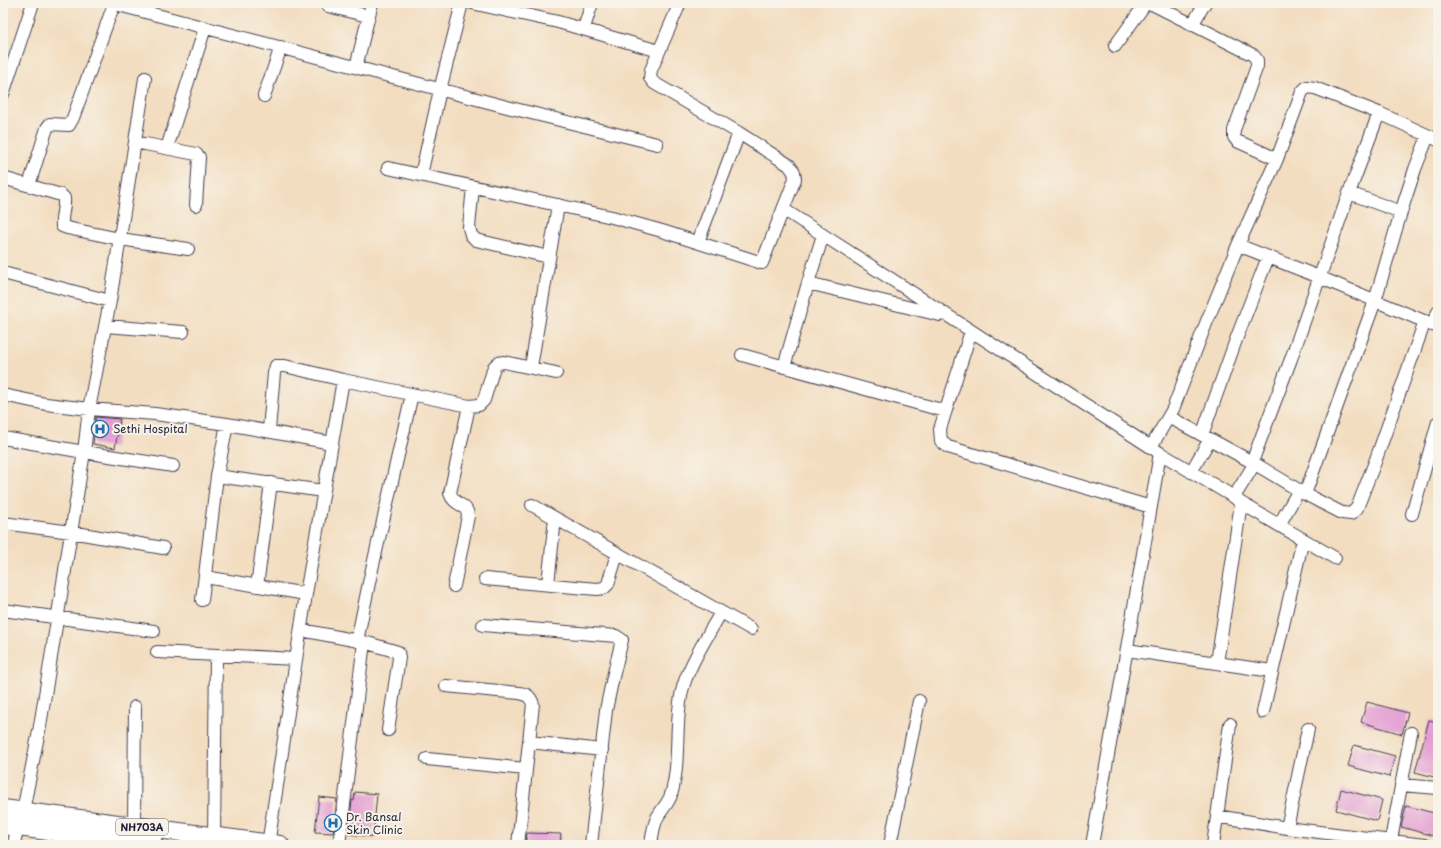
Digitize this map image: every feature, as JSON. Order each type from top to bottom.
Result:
[{"type":"highway","name":"NH703A","points":[[3,809],[14,821],[154,845]]},
{"type":"highway","name":"NH703A","points":[[14,821],[134,826],[272,844]]},
{"type":"street","points":[[3,94],[33,3]]},
{"type":"street","points":[[29,185],[47,128],[50,124],[69,125],[73,118],[113,3],[440,90],[657,144]]},
{"type":"street","points":[[356,67],[372,3]]},
{"type":"street","points":[[421,175],[440,90],[462,3]]},
{"type":"street","points":[[472,3],[584,28],[659,51]]},
{"type":"street","points":[[584,28],[592,3]]},
{"type":"street","points":[[388,168],[612,216],[698,242],[762,264],[795,179],[794,172],[789,165],[739,133],[654,83],[650,78],[651,70],[680,3]]},
{"type":"street","points":[[1115,46],[1146,3]]},
{"type":"street","points":[[1150,3],[1253,55],[1257,60],[1257,66],[1234,130],[1234,137],[1237,141],[1277,159]]},
{"type":"street","points":[[1192,25],[1205,3]]},
{"type":"street","points":[[328,6],[368,16]]},
{"type":"street","points":[[167,148],[206,28]]},
{"type":"street","points":[[264,96],[281,48]]},
{"type":"street","points":[[14,845],[14,821],[40,726],[84,452],[89,409],[110,301],[146,78]]},
{"type":"street","points":[[1092,845],[1151,506],[1155,450],[1173,409],[1238,245],[1277,159],[1302,92],[1307,87],[1315,88],[1433,138],[1414,169],[1375,301],[1302,492],[1279,524]]},
{"type":"street","points":[[1217,663],[1237,500],[1253,463],[1349,193],[1379,114]]},
{"type":"street","points":[[698,242],[739,133]]},
{"type":"street","points":[[135,142],[196,154],[200,157],[196,205]]},
{"type":"street","points":[[3,178],[61,195],[64,198],[65,203],[62,226],[67,228],[120,239],[188,249]]},
{"type":"street","points":[[473,187],[469,227],[471,235],[476,240],[549,256]]},
{"type":"street","points":[[1349,193],[1401,212]]},
{"type":"street","points":[[531,367],[558,205]]},
{"type":"street","points":[[783,209],[1155,450],[1335,558]]},
{"type":"street","points":[[784,367],[823,235]]},
{"type":"street","points":[[1238,245],[1432,324]]},
{"type":"street","points":[[1191,472],[1206,437],[1236,337],[1268,257]]},
{"type":"street","points":[[3,273],[110,301]]},
{"type":"street","points":[[808,283],[950,317]]},
{"type":"street","points":[[1169,416],[1342,514],[1351,514],[1357,508],[1438,312]]},
{"type":"street","points":[[104,326],[183,332]]},
{"type":"street","points":[[971,331],[940,429],[941,441],[948,447],[1151,506]]},
{"type":"street","points":[[742,356],[945,411]]},
{"type":"street","points":[[269,430],[274,373],[276,366],[285,366],[343,380],[469,406],[480,405],[484,400],[494,367],[498,363],[504,362],[556,373]]},
{"type":"street","points":[[272,844],[296,659],[343,380]]},
{"type":"street","points":[[339,845],[361,642],[370,578],[412,394]]},
{"type":"street","points":[[3,395],[46,404],[155,414],[269,430],[332,443]]},
{"type":"street","points":[[454,586],[468,511],[465,507],[454,502],[450,493],[469,406]]},
{"type":"street","points":[[1412,514],[1438,422]]},
{"type":"street","points":[[202,600],[206,577],[217,476],[227,424]]},
{"type":"street","points":[[3,438],[173,466]]},
{"type":"street","points":[[217,476],[324,490]]},
{"type":"street","points":[[257,586],[271,483]]},
{"type":"street","points":[[532,505],[751,629]]},
{"type":"street","points":[[548,584],[555,518]]},
{"type":"street","points":[[3,523],[71,532],[163,548]]},
{"type":"street","points":[[1263,712],[1303,539]]},
{"type":"street","points":[[485,579],[597,589],[604,588],[608,584],[617,554]]},
{"type":"street","points":[[206,577],[306,594]]},
{"type":"street","points":[[3,610],[154,631]]},
{"type":"street","points":[[651,845],[652,832],[658,817],[666,806],[671,795],[674,778],[682,690],[691,669],[721,612]]},
{"type":"street","points":[[483,624],[616,636],[620,637],[622,640],[609,697],[591,845]]},
{"type":"street","points":[[301,630],[392,649],[398,652],[399,658],[388,730]]},
{"type":"street","points":[[1127,650],[1272,671]]},
{"type":"street","points":[[157,652],[296,659]]},
{"type":"street","points":[[214,837],[216,655]]},
{"type":"street","points":[[446,686],[527,694],[531,698],[533,704],[518,845]]},
{"type":"street","points":[[890,845],[919,701]]},
{"type":"street","points":[[134,826],[135,707]]},
{"type":"street","points":[[1213,845],[1230,724]]},
{"type":"street","points":[[1287,828],[1308,729]]},
{"type":"street","points":[[1391,840],[1411,733]]},
{"type":"street","points":[[529,742],[602,750]]},
{"type":"street","points":[[427,759],[526,769]]},
{"type":"street","points":[[1401,785],[1438,788]]},
{"type":"street","points":[[1217,816],[1287,828],[1424,845]]},
{"type":"building","points":[[96,417],[120,419],[115,448],[93,444]]},
{"type":"building","points":[[1367,702],[1408,713],[1402,734],[1361,722]]},
{"type":"building","points":[[1429,720],[1438,722],[1438,778],[1415,772]]},
{"type":"building","points":[[1354,745],[1395,756],[1389,777],[1348,766]]},
{"type":"building","points":[[1341,789],[1382,800],[1377,821],[1336,810]]},
{"type":"building","points":[[355,792],[377,794],[373,837],[348,834],[352,800],[354,801]]},
{"type":"building","points":[[319,797],[337,799],[333,833],[315,832]]},
{"type":"building","points":[[1406,806],[1438,814],[1438,837],[1401,827]]},
{"type":"building","points":[[527,833],[561,834],[560,845],[526,845]]},
{"type":"place","name":"Sethi Hospital","points":[[100,429]]},
{"type":"place","name":"Dr. Bansal Skin Clinic","points":[[333,823]]}]
